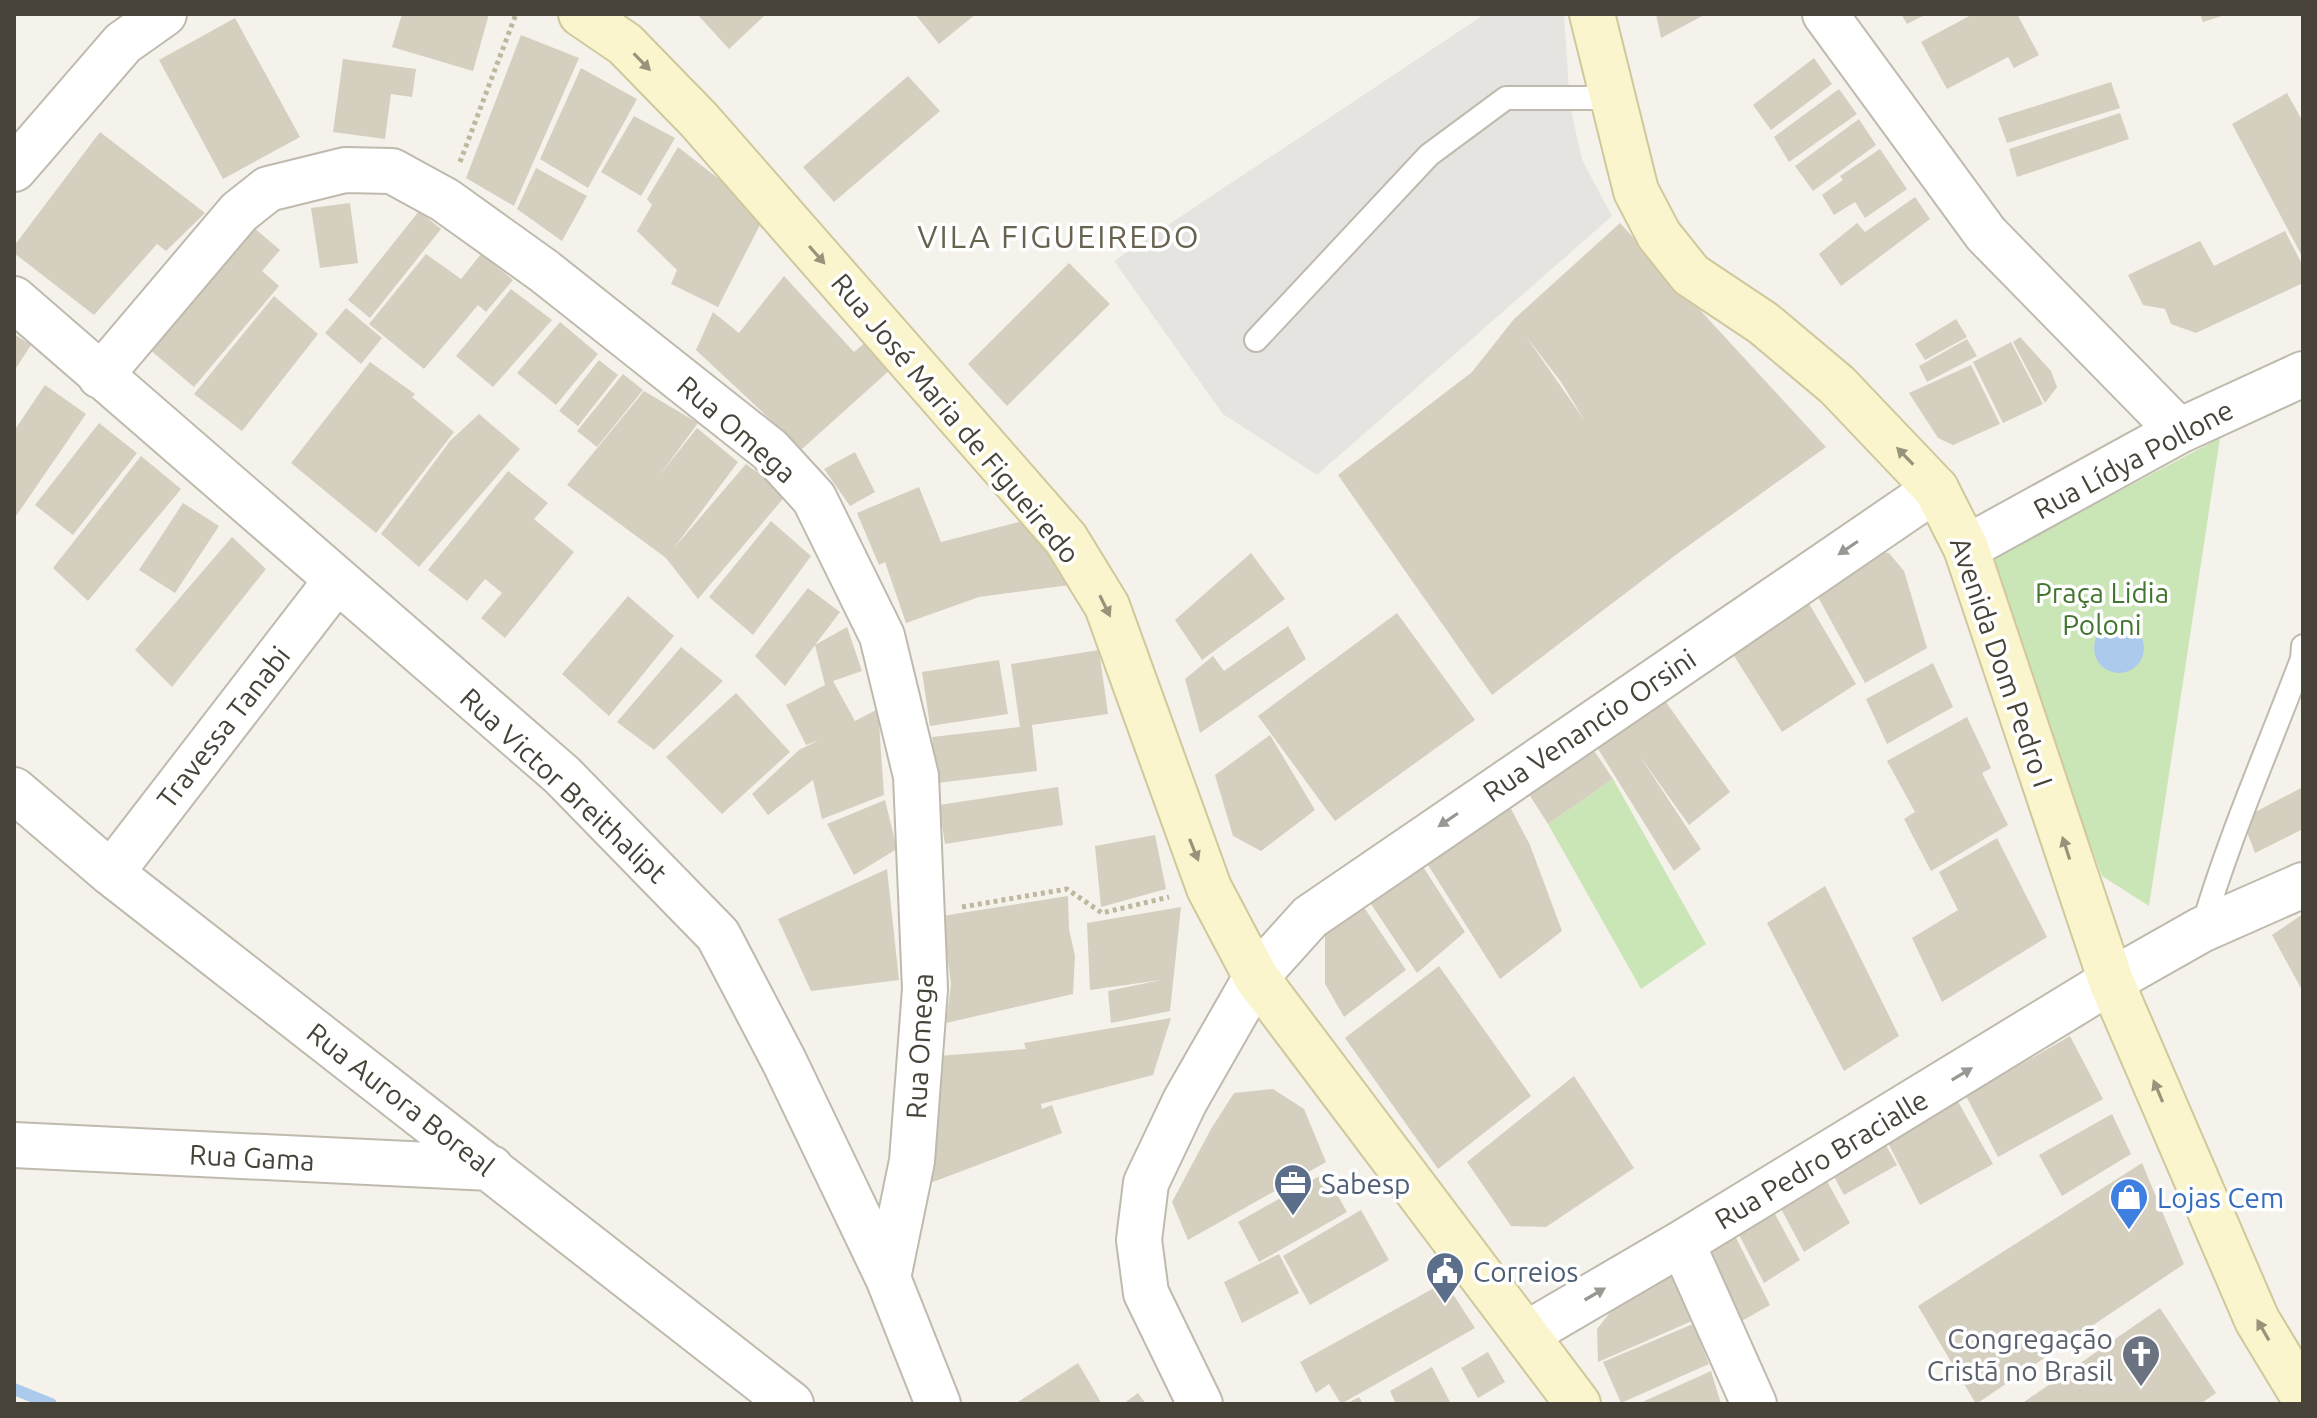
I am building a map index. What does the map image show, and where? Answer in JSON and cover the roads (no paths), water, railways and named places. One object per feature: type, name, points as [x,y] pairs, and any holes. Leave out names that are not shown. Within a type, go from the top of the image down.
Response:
[{"type":"main road","name":"Rua José Maria de Figueiredo","points":[[581,14],[625,44],[699,120],[1066,539],[1107,606],[1209,888],[1256,977],[1528,1333],[1578,1404]]},
{"type":"main road","name":"Avenida Dom Pedro I","points":[[1592,14],[1610,98],[1636,191],[1659,235],[1691,275],[1763,323],[1837,385],[1936,489],[1966,548],[2111,981],[2257,1320],[2303,1396]]},
{"type":"street","points":[[14,169],[123,43],[164,14]]},
{"type":"street","points":[[1825,14],[1986,234],[2179,431]]},
{"type":"street","name":"Rua Omega","points":[[100,376],[239,212],[268,189],[345,170],[392,171],[445,200],[544,271],[770,450],[814,498],[882,636],[916,776],[925,989],[912,1161],[888,1278]]},
{"type":"street","name":"Rua Victor Breithalipt","points":[[14,299],[562,775],[718,935],[784,1061],[888,1278],[938,1404]]},
{"type":"street","name":"Rua Lídya Pollone","points":[[1966,548],[2179,431],[2303,374]]},
{"type":"street","name":"Rua Venancio Orsini","points":[[1200,1404],[1146,1293],[1140,1226],[1146,1183],[1185,1101],[1256,977],[1310,917],[1332,901],[1936,489]]},
{"type":"street","name":"Travessa Tanabi","points":[[111,873],[336,581]]},
{"type":"street","name":"Rua Aurora Boreal","points":[[14,790],[111,873],[791,1404]]},
{"type":"street","name":"Rua Pedro Bracialle","points":[[1528,1333],[1682,1243],[2111,981],[2201,930],[2303,885]]},
{"type":"street","name":"Rua Gama","points":[[14,1145],[491,1168]]},
{"type":"street","points":[[1682,1243],[1754,1404]]},
{"type":"lane","points":[[1256,340],[1429,155],[1506,98],[1610,98]]},
{"type":"lane","points":[[2201,930],[2223,856],[2302,659],[2303,646]]},
{"type":"water","points":[[2119,623],[2137,630],[2144,648],[2137,666],[2119,673],[2101,666],[2094,648],[2101,630]]},
{"type":"waterway","points":[[14,1389],[51,1404]]},
{"type":"place","name":"Sabesp","points":[[1293,1217]]},
{"type":"place","name":"Lojas Cem","points":[[2129,1231]]},
{"type":"place","name":"Correios","points":[[1445,1305]]},
{"type":"place","name":"Congregação Cristã no Brasil","points":[[2141,1388]]},
{"type":"district","name":"VILA FIGUEIREDO","points":[[1059,236]]},
{"type":"park label","name":"Praça Lidia Poloni","points":[[2102,608]]}]
